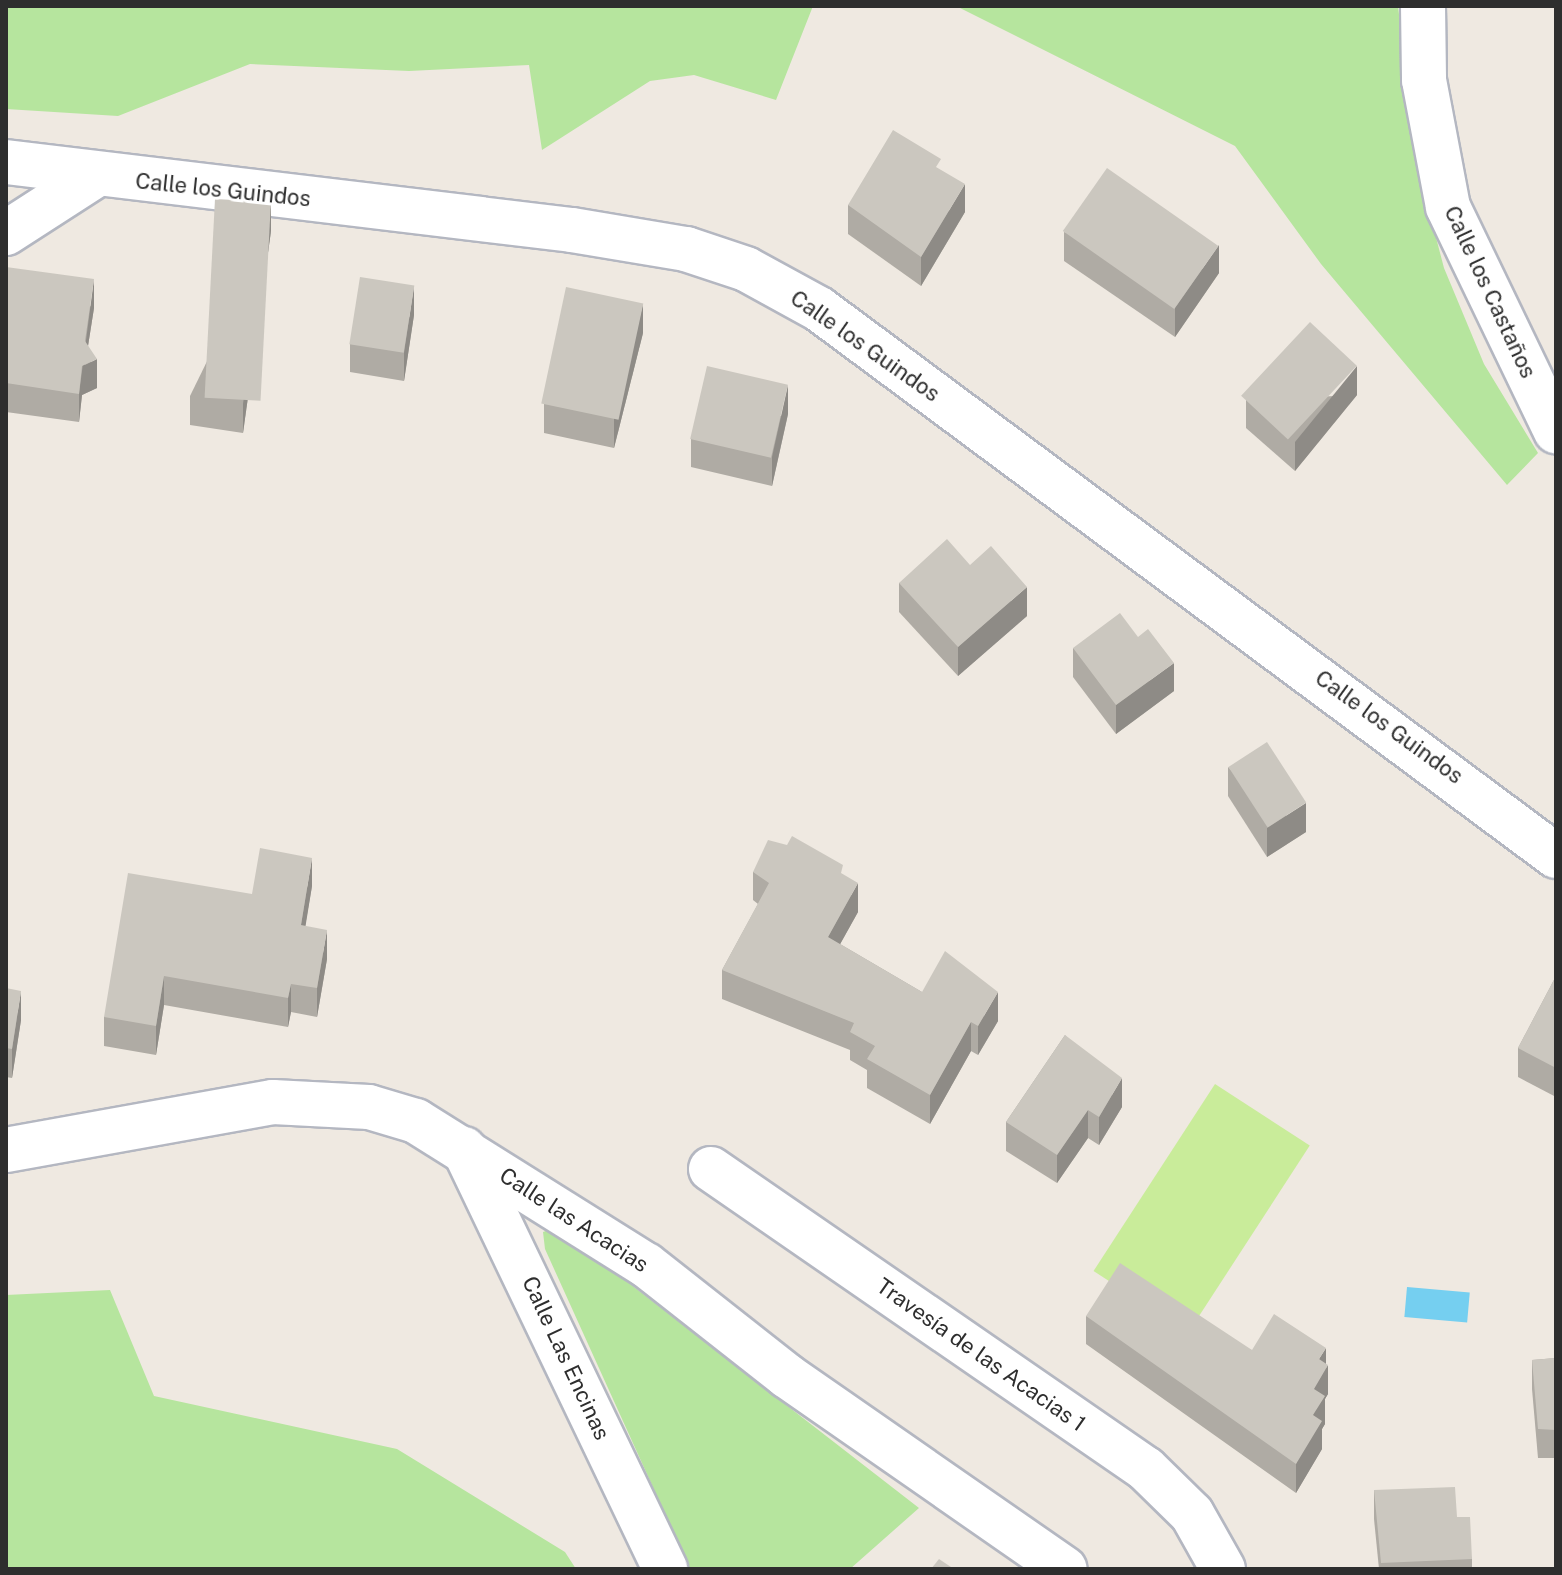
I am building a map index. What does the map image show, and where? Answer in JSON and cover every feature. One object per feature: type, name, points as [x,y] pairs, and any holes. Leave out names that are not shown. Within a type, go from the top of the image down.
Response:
[{"type":"street","name":"Calle los Castaños","points":[[1423,6],[1424,80],[1448,207],[1556,431]]},
{"type":"street","name":"Calle los Guindos","points":[[6,162],[572,230],[686,249],[746,269],[819,309],[1507,814],[1556,856]]},
{"type":"street","points":[[6,233],[96,175]]},
{"type":"street","name":"Calle los Guindos","points":[[1507,814],[1556,829]]},
{"type":"street","name":"Calle las Acacias","points":[[6,1150],[273,1102],[369,1107],[416,1121],[464,1148],[646,1265],[787,1376],[1065,1569]]},
{"type":"street","name":"Calle Las Encinas","points":[[464,1148],[665,1569]]},
{"type":"street","name":"Travesía de las Acacias 1","points":[[711,1169],[1146,1469],[1192,1514],[1223,1569]]},
{"type":"green space","points":[[6,6],[813,6],[776,100],[694,75],[650,81],[542,150],[529,65],[409,71],[250,64],[118,116],[6,109]]},
{"type":"green space","points":[[956,6],[1398,6],[1417,165],[1444,268],[1484,364],[1538,453],[1507,485],[1321,264],[1235,146]]},
{"type":"green space","points":[[1215,1084],[1310,1146],[1188,1333],[1094,1271]]},
{"type":"green space","points":[[557,1227],[919,1508],[850,1569],[690,1569],[545,1249],[543,1232]]},
{"type":"green space","points":[[110,1290],[154,1396],[397,1449],[565,1552],[576,1569],[6,1569],[6,1295]]},
{"type":"water","points":[[1407,1287],[1470,1292],[1467,1322],[1404,1317]]},
{"type":"building","points":[[893,130],[941,159],[936,167],[965,184],[921,257],[848,205]]},
{"type":"building","points":[[1107,168],[1218,246],[1174,309],[1063,231]]},
{"type":"building","points":[[215,199],[271,202],[261,401],[205,398]]},
{"type":"building","points":[[6,267],[94,279],[85,341],[97,359],[82,366],[79,394],[6,383]]},
{"type":"building","points":[[360,277],[414,286],[404,353],[349,344]]},
{"type":"building","points":[[566,287],[643,303],[619,420],[541,403]]},
{"type":"building","points":[[1310,322],[1357,366],[1288,440],[1241,396]]},
{"type":"building","points":[[707,366],[788,385],[771,458],[690,439]]},
{"type":"building","points":[[947,539],[970,565],[991,546],[1027,587],[958,647],[899,583]]},
{"type":"building","points":[[1120,613],[1138,637],[1148,629],[1174,663],[1116,705],[1073,648]]},
{"type":"building","points":[[1267,742],[1306,802],[1268,827],[1228,767]]},
{"type":"building","points":[[792,836],[843,865],[841,873],[858,883],[828,937],[922,992],[945,951],[998,992],[978,1026],[971,1022],[930,1095],[867,1059],[875,1046],[850,1032],[854,1023],[722,970],[769,883],[753,872],[768,840],[787,845]]},
{"type":"building","points":[[260,848],[312,858],[301,925],[327,930],[317,988],[291,984],[288,998],[164,976],[156,1026],[104,1017],[128,873],[252,894]]},
{"type":"building","points":[[1556,976],[1556,1068],[1518,1048]]},
{"type":"building","points":[[6,988],[21,991],[12,1049],[6,1048]]},
{"type":"building","points":[[1065,1035],[1122,1078],[1099,1117],[1088,1110],[1057,1155],[1006,1122]]},
{"type":"building","points":[[1120,1263],[1252,1350],[1274,1314],[1326,1348],[1319,1359],[1328,1365],[1314,1389],[1325,1396],[1313,1415],[1322,1421],[1296,1464],[1086,1316]]},
{"type":"building","points":[[1556,1358],[1556,1430],[1538,1429],[1532,1360]]},
{"type":"building","points":[[1455,1487],[1457,1517],[1470,1517],[1472,1559],[1381,1563],[1374,1490]]},
{"type":"building","points":[[939,1559],[954,1569],[931,1569]]}]
